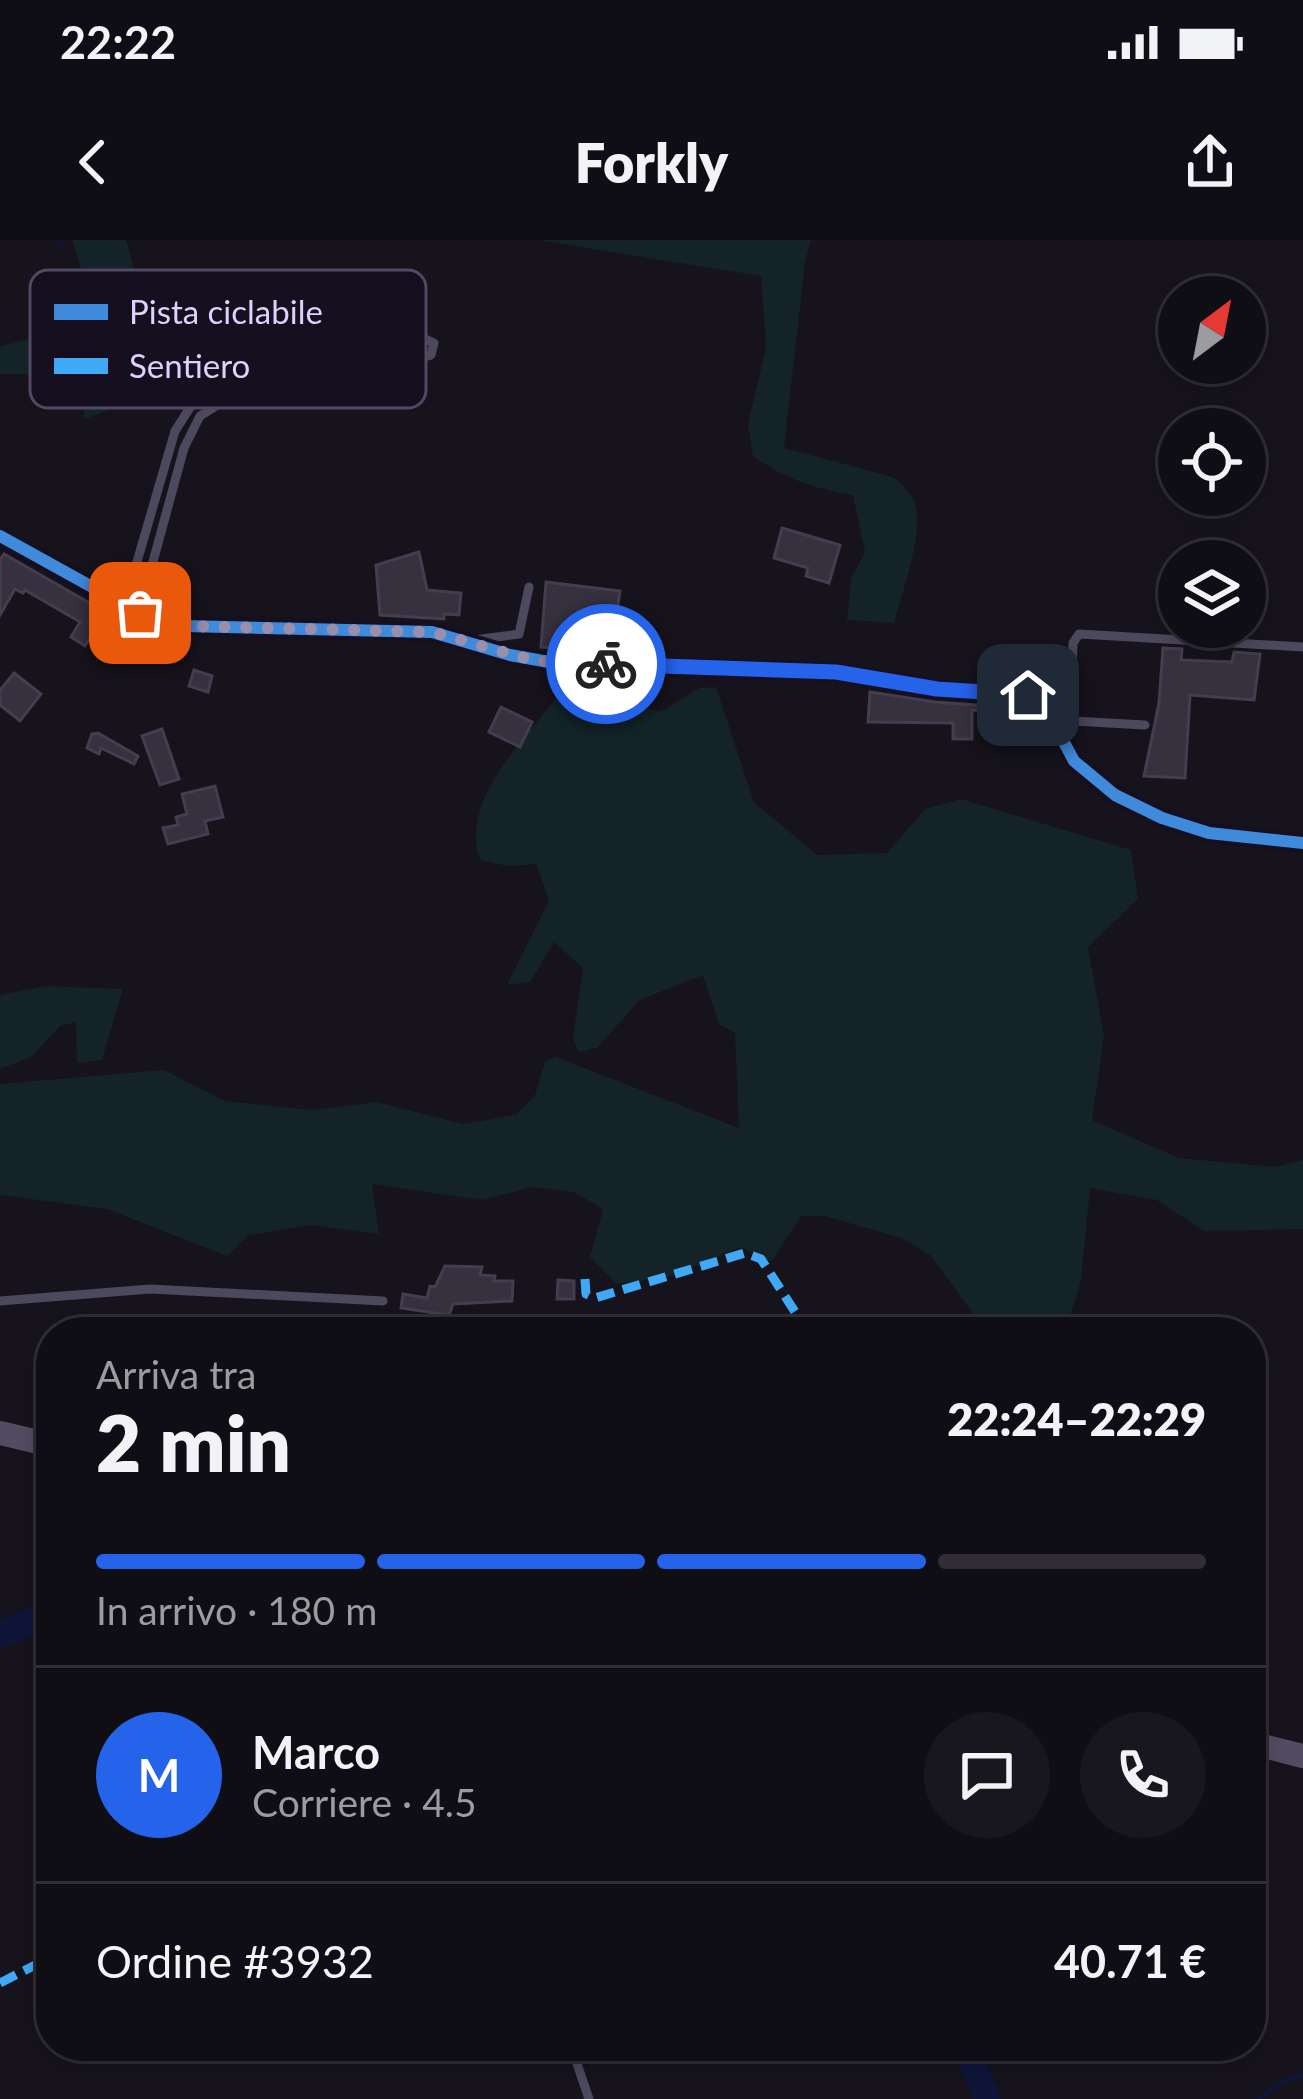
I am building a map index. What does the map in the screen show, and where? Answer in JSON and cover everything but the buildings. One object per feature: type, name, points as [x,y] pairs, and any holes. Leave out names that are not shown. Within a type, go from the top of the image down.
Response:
[{"type":"street","points":[[0,536],[132,608],[185,626],[432,632],[560,664],[836,672],[937,689],[1028,695],[1048,712],[1074,761],[1115,795],[1162,818],[1209,833],[1303,843]]},
{"type":"street","points":[[0,1433],[36,1441]]},
{"type":"street","points":[[1266,1747],[1303,1756]]},
{"type":"lane","points":[[132,608],[175,431],[190,408]]},
{"type":"lane","points":[[132,608],[184,448],[200,416],[213,408]]},
{"type":"lane","points":[[469,641],[519,634],[529,587]]},
{"type":"lane","points":[[1145,725],[1048,712],[1072,674],[1073,643],[1079,634],[1303,647]]},
{"type":"lane","points":[[0,1301],[150,1289],[383,1301]]},
{"type":"lane","points":[[576,2061],[589,2099]]},
{"type":"shaded area","points":[[72,240],[126,240],[134,270],[81,270]]},
{"type":"shaded area","points":[[538,240],[811,240],[784,448],[893,477],[910,495],[916,508],[916,535],[894,623],[847,620],[851,578],[865,552],[853,495],[801,482],[753,456],[748,424],[766,347],[761,276]]},
{"type":"shaded area","points":[[30,340],[30,374],[0,374],[0,346]]},
{"type":"shaded area","points":[[83,408],[114,408],[85,419]]},
{"type":"shaded area","points":[[716,687],[754,802],[817,855],[887,853],[925,809],[961,799],[1131,850],[1138,899],[1088,947],[1104,1036],[1092,1120],[1179,1158],[1275,1167],[1303,1160],[1303,1229],[1204,1231],[1157,1200],[1090,1188],[1081,1281],[1070,1317],[974,1317],[931,1256],[904,1239],[825,1216],[801,1216],[772,1261],[740,1247],[672,1276],[617,1284],[590,1257],[603,1209],[574,1192],[532,1187],[483,1200],[372,1184],[379,1234],[311,1225],[249,1235],[227,1256],[107,1209],[0,1195],[0,1084],[164,1070],[225,1101],[311,1110],[377,1102],[463,1124],[516,1115],[535,1095],[545,1062],[556,1057],[739,1128],[735,1033],[719,1024],[703,975],[640,1000],[597,1048],[578,1052],[573,1038],[583,968],[554,942],[530,982],[507,985],[549,901],[536,864],[507,866],[480,860],[476,838],[478,817],[497,774],[555,699],[662,711],[699,688]]},
{"type":"shaded area","points":[[46,986],[123,989],[102,1060],[77,1063],[76,1022],[60,1026],[31,1057],[0,1069],[0,995]]},
{"type":"waterway","points":[[0,1634],[36,1619]]},
{"type":"waterway","points":[[28,1622],[36,1642]]},
{"type":"waterway","points":[[973,2061],[987,2099]]},
{"type":"waterway","points":[[1259,2099],[1284,2080],[1303,2076]]},
{"type":"marked path","points":[[585,1279],[586,1294],[595,1298],[745,1253],[761,1259],[798,1317]]},
{"type":"marked path","points":[[0,1983],[36,1965]]},
{"type":"cycle path","points":[[0,536],[139,613],[185,626],[432,632],[560,664],[835,672],[937,689],[1028,695],[1044,705],[1074,761],[1115,795],[1162,818],[1209,833],[1303,843]]},
{"type":"way so far","points":[[140,613],[185,626],[432,632],[536,661],[606,664]]},
{"type":"route","points":[[606,664],[836,672],[937,689],[1028,695]]}]
